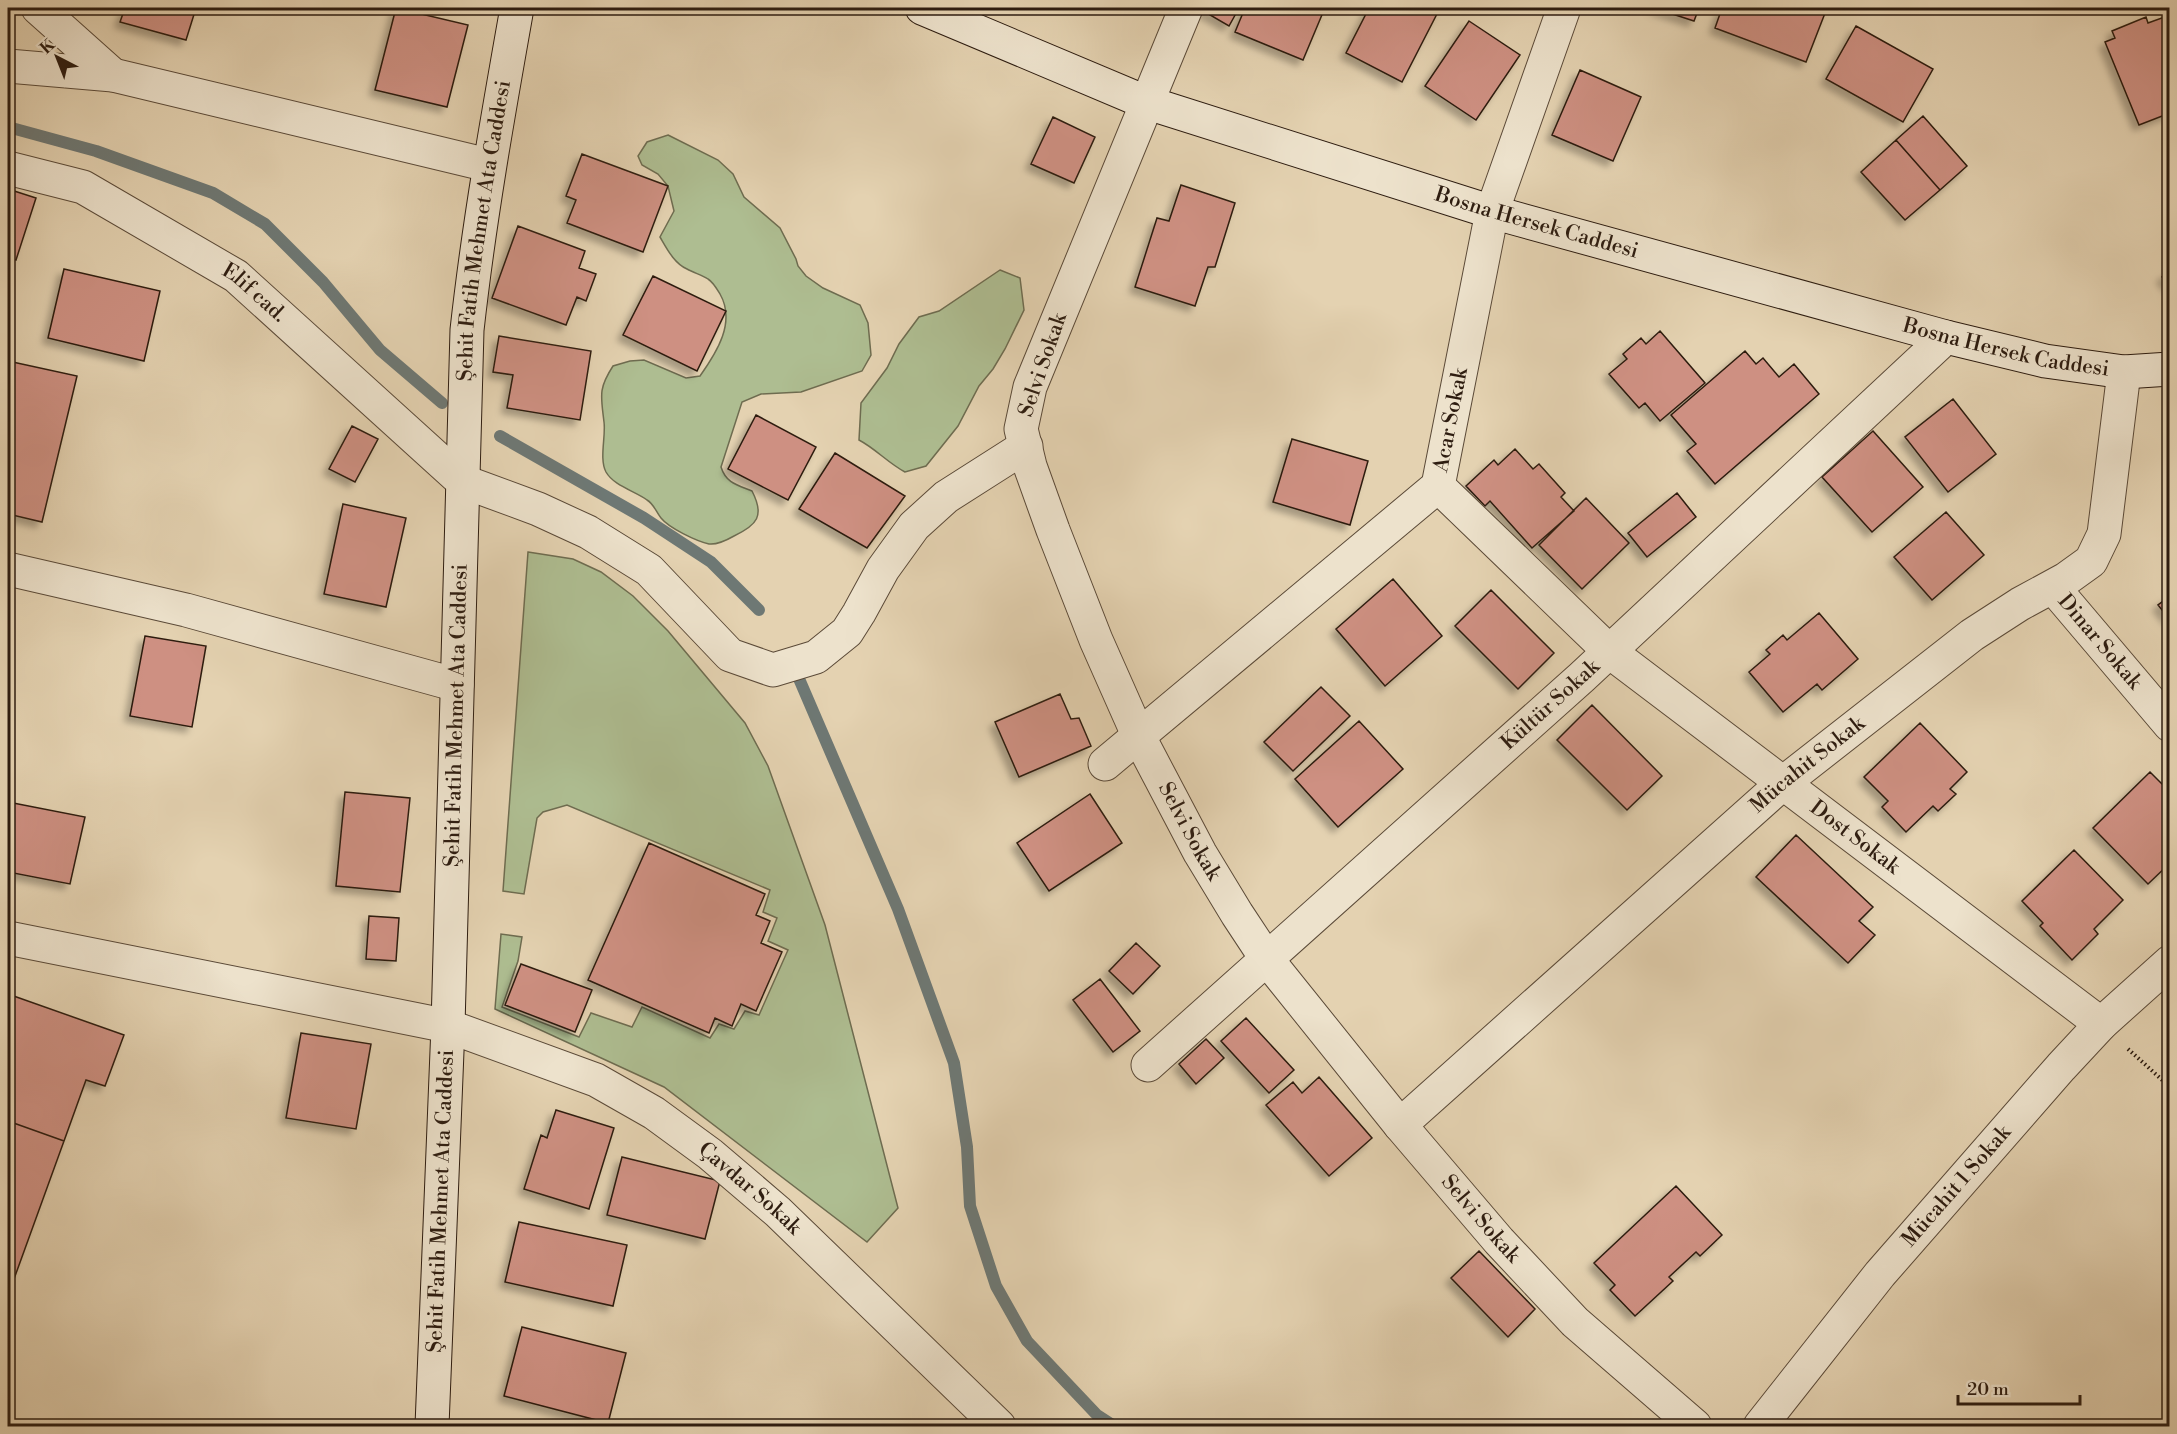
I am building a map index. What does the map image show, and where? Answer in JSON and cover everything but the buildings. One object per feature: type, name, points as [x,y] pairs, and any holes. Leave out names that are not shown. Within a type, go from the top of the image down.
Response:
[{"type":"street","points":[[38,8],[113,75]]},
{"type":"street","name":"Şehit Fatih Mehmet Ata Caddesi","points":[[432,1426],[448,1026],[467,330],[476,246],[518,8]]},
{"type":"street","name":"Bosna Hersek Caddesi","points":[[922,8],[1145,102],[1491,212],[1946,337],[2045,361],[2124,372],[2169,369]]},
{"type":"street","name":"Selvi Sokak","points":[[1186,8],[1145,102],[1030,387],[1021,429],[1030,466],[1053,531],[1096,640],[1139,737],[1200,854],[1266,958],[1401,1125],[1499,1241],[1575,1322],[1695,1426]]},
{"type":"street","name":"Acar Sokak","points":[[1105,764],[1438,486],[1491,212],[1564,8]]},
{"type":"street","points":[[8,66],[113,75],[489,165]]},
{"type":"street","name":"Elif cad.","points":[[8,168],[83,187],[236,276],[462,481]]},
{"type":"street","name":"Kültür Sokak","points":[[1148,1065],[1610,652],[1946,337]]},
{"type":"street","name":"Mücahit Sokak","points":[[1401,1125],[1783,783],[1972,635],[2020,604],[2053,587],[2091,561],[2104,534],[2124,372]]},
{"type":"street","points":[[462,481],[538,509],[588,532],[649,570],[730,655],[773,669],[816,657],[847,632],[883,569],[914,526],[946,496],[1026,446]]},
{"type":"street","name":"Dost Sokak","points":[[1438,486],[1610,652],[2101,1024]]},
{"type":"street","points":[[8,569],[186,610],[457,685]]},
{"type":"street","name":"Dinar Sokak","points":[[2053,587],[2169,724]]},
{"type":"street","name":"Çavdar Sokak","points":[[8,938],[448,1026],[596,1080],[654,1113],[710,1154],[778,1212],[852,1281],[999,1426]]},
{"type":"street","name":"Mücahit 1 Sokak","points":[[1760,1426],[1880,1274],[2061,1067],[2101,1024],[2169,962]]},
{"type":"path","points":[[2101,1024],[2169,1086]]},
{"type":"green space","points":[[668,135],[718,160],[733,174],[744,197],[780,228],[798,266],[806,276],[823,288],[860,305],[868,323],[871,355],[862,371],[801,392],[761,394],[742,402],[721,467],[729,480],[752,491],[758,513],[753,524],[748,528],[716,544],[697,540],[670,526],[649,502],[619,485],[610,477],[603,461],[602,393],[613,366],[644,360],[686,378],[700,376],[718,347],[725,326],[724,305],[715,286],[708,279],[678,263],[660,237],[674,211],[668,186],[658,174],[642,165],[638,156],[647,142]]},
{"type":"green space","points":[[1000,270],[1020,278],[1024,310],[1005,349],[979,386],[958,426],[926,466],[905,472],[859,440],[861,403],[887,368],[899,344],[919,317],[939,311]]},
{"type":"green space","points":[[528,552],[573,559],[601,572],[633,596],[668,631],[745,723],[768,766],[825,925],[898,1208],[867,1242],[664,1087],[495,1009],[501,934],[522,937],[518,961],[502,1007],[579,1037],[591,1013],[632,1027],[642,1007],[710,1038],[719,1024],[734,1029],[745,1011],[759,1015],[788,950],[768,941],[777,918],[763,912],[770,890],[567,805],[543,812],[537,818],[524,894],[503,891]]},
{"type":"waterway","points":[[8,127],[96,151],[213,193],[265,224],[323,282],[380,350],[442,403]]},
{"type":"waterway","points":[[500,436],[644,518],[711,562],[759,610]]},
{"type":"waterway","points":[[797,674],[898,909],[954,1063],[967,1147],[970,1206],[996,1286],[1027,1341],[1097,1415],[1114,1426]]}]
